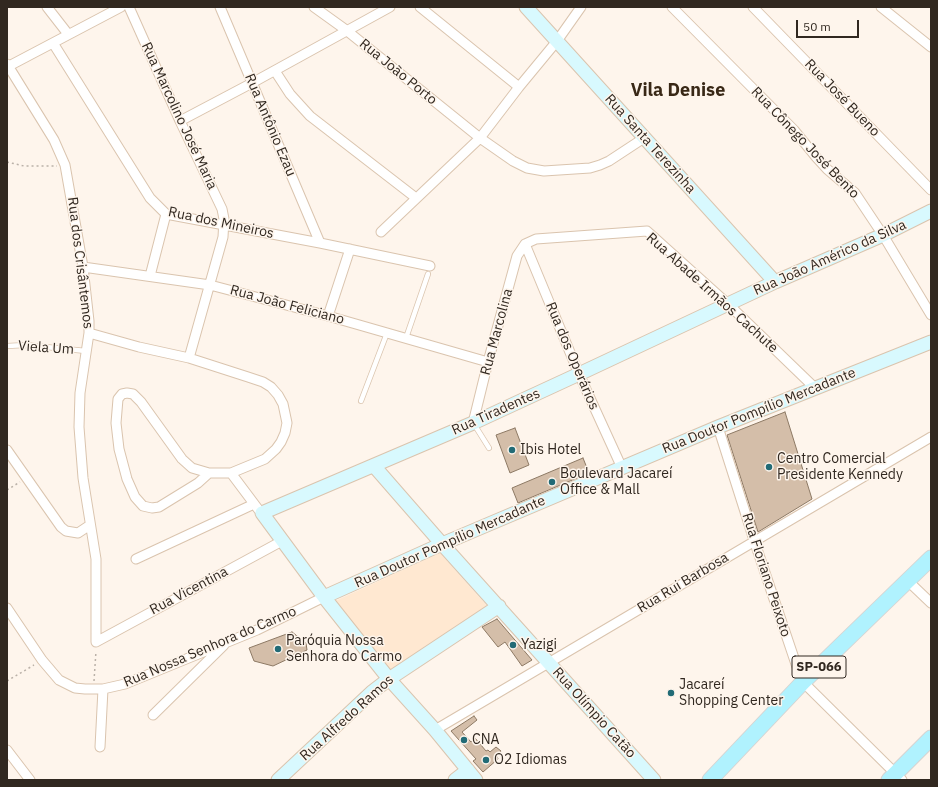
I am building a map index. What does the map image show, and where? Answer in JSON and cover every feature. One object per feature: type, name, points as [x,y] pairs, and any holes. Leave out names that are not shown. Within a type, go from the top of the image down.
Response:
[{"type":"main road","name":"Rua Santa Terezinha","points":[[526,7],[775,282]]},
{"type":"main road","name":"Rua João Américo da Silva","points":[[728,304],[931,211]]},
{"type":"main road","name":"Rua Tiradentes","points":[[258,509],[374,466],[473,423],[728,304]]},
{"type":"main road","name":"Rua Doutor Pompílio Mercadante","points":[[324,597],[442,544],[718,427],[931,342]]},
{"type":"main road","name":"Rua Olímpio Catão","points":[[374,466],[654,780]]},
{"type":"main road","points":[[258,509],[324,597],[389,679],[435,730],[476,780]]},
{"type":"main road","name":"SP-066","points":[[710,780],[803,682],[931,558]]},
{"type":"main road","name":"Rua Alfredo Ramos","points":[[278,780],[372,692],[389,679],[499,606]]},
{"type":"main road","points":[[896,778],[931,738]]},
{"type":"main road","points":[[455,780],[468,770]]},
{"type":"street","points":[[47,7],[68,34]]},
{"type":"street","points":[[8,65],[54,43],[68,34],[121,7]]},
{"type":"street","name":"Rua Marcolino José Maria","points":[[129,7],[180,121],[222,208],[224,219],[223,237],[189,358]]},
{"type":"street","name":"Rua Antônio Ezau","points":[[220,7],[320,243]]},
{"type":"street","name":"Rua João Porto","points":[[314,7],[346,30],[480,138],[513,161],[526,168],[544,171],[590,168],[609,161],[644,138]]},
{"type":"street","points":[[180,121],[390,7]]},
{"type":"street","points":[[420,7],[519,87]]},
{"type":"street","points":[[381,232],[480,138],[557,41],[581,7]]},
{"type":"street","name":"Rua Cônego José Bento","points":[[672,7],[794,130],[827,169],[856,193],[883,234],[931,314]]},
{"type":"street","name":"Rua José Bueno","points":[[753,7],[931,190]]},
{"type":"street","points":[[881,7],[931,47]]},
{"type":"street","name":"Rua dos Mineiros","points":[[54,43],[150,198],[166,214],[350,249],[429,270]]},
{"type":"street","name":"Rua dos Crisântemos","points":[[8,65],[54,140],[65,165],[83,267],[89,321],[89,333],[80,393],[79,427],[83,478],[90,525]]},
{"type":"street","points":[[275,70],[290,94],[310,116],[416,198]]},
{"type":"street","points":[[150,276],[166,214]]},
{"type":"street","name":"Rua Abade Irmãos Cachute","points":[[525,244],[536,240],[645,231],[728,304],[815,388]]},
{"type":"street","name":"Rua Marcolina","points":[[473,423],[488,362],[518,256],[525,244]]},
{"type":"street","name":"Rua dos Operários","points":[[525,244],[579,374],[622,468]]},
{"type":"street","points":[[328,316],[350,249]]},
{"type":"street","name":"Rua João Feliciano","points":[[83,267],[210,285],[328,316],[488,362]]},
{"type":"street","points":[[89,333],[189,358],[263,382],[271,387],[278,395],[283,404],[286,423],[285,433],[281,442],[265,459],[231,473],[209,473],[192,468],[182,459],[133,394],[127,392],[122,394],[118,399],[116,423],[119,449],[127,479],[135,497],[143,506],[152,508],[159,507],[198,483],[209,473]]},
{"type":"street","name":"Rua Floriano Peixoto","points":[[718,427],[754,540],[797,669],[803,682],[896,778]]},
{"type":"street","name":"Rua Rui Barbosa","points":[[435,730],[754,540],[931,437]]},
{"type":"street","points":[[7,450],[61,527],[66,531],[78,533],[90,525],[96,559],[96,642]]},
{"type":"street","points":[[136,560],[258,509],[231,473]]},
{"type":"street","name":"Rua Vicentina","points":[[96,642],[282,541]]},
{"type":"street","points":[[908,581],[931,603]]},
{"type":"street","name":"Rua Nossa Senhora do Carmo","points":[[7,608],[42,660],[59,680],[75,688],[103,689],[125,684],[257,630],[324,597]]},
{"type":"street","points":[[152,715],[228,641]]},
{"type":"street","points":[[100,748],[103,689]]},
{"type":"street","points":[[7,750],[30,780]]},
{"type":"lane","points":[[406,338],[429,270]]},
{"type":"lane","points":[[361,401],[387,333]]},
{"type":"lane","name":"Viela Um","points":[[7,346],[26,345],[86,351]]},
{"type":"lane","points":[[473,423],[489,448]]},
{"type":"path","points":[[7,162],[24,166],[65,165]]},
{"type":"path","points":[[7,490],[27,478]]},
{"type":"path","points":[[93,689],[96,642]]},
{"type":"path","points":[[7,681],[42,660]]},
{"type":"shaded area","points":[[440,553],[489,608],[390,673],[335,601]]},
{"type":"building","name":"Centro Comercial Presidente Kennedy","points":[[785,412],[812,499],[758,532],[727,435]]},
{"type":"building","name":"Ibis Hotel","points":[[515,428],[529,465],[510,473],[496,435]]},
{"type":"building","name":"Boulevard Jacareí Office & Mall","points":[[583,458],[589,473],[518,503],[512,488]]},
{"type":"building","name":"Yazigi","points":[[497,619],[532,660],[522,666],[505,642],[498,647],[482,627]]},
{"type":"building","name":"Paróquia Nossa Senhora do Carmo","points":[[292,632],[306,643],[307,650],[273,666],[254,661],[249,648]]},
{"type":"building","points":[[474,716],[477,720],[462,732],[471,742],[475,738],[486,751],[488,750],[490,752],[496,747],[501,751],[497,756],[498,759],[483,772],[473,761],[476,759],[451,731]]},
{"type":"place","name":"Ibis Hotel","points":[[512,450]]},
{"type":"place","name":"Centro Comercial Presidente Kennedy","points":[[769,467]]},
{"type":"place","name":"Boulevard Jacareí Office & Mall","points":[[552,482]]},
{"type":"place","name":"Yazigi","points":[[513,645]]},
{"type":"place","name":"Paróquia Nossa Senhora do Carmo","points":[[278,649]]},
{"type":"place","name":"Jacareí Shopping Center","points":[[671,693]]},
{"type":"place","name":"CNA","points":[[464,740]]},
{"type":"place","name":"O2 Idiomas","points":[[486,760]]},
{"type":"district","name":"Vila Denise","points":[[678,91]]}]
